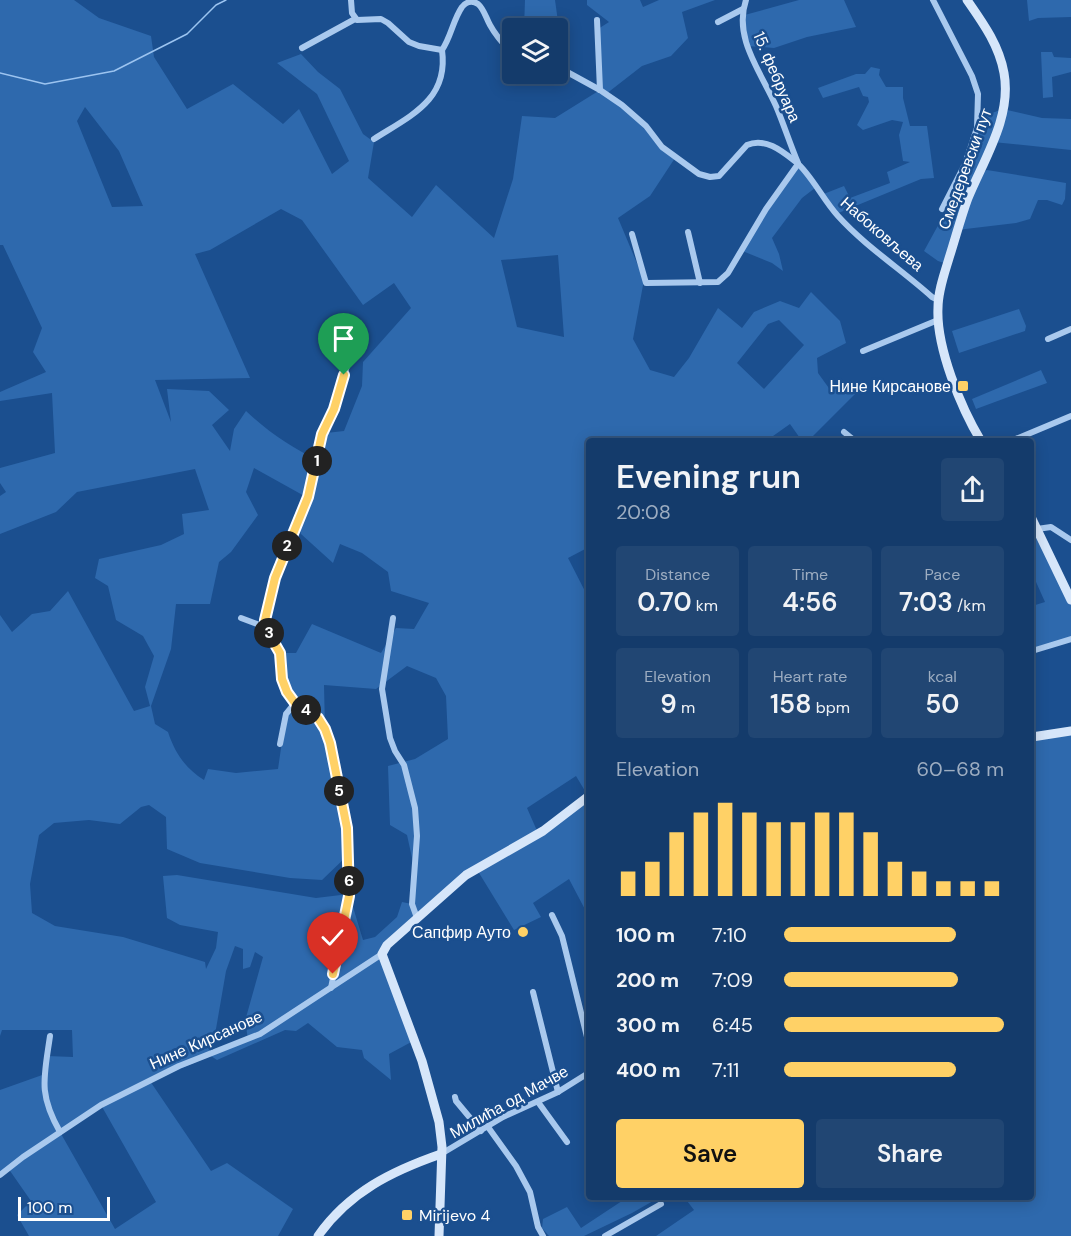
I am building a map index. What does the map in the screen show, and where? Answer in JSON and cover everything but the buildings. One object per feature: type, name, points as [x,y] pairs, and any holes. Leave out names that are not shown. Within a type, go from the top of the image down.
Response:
[{"type":"street","points":[[351,0],[355,19],[361,21],[381,19],[409,42],[442,50]]},
{"type":"street","name":"15. фебруара","points":[[746,0],[742,29],[798,164]]},
{"type":"street","name":"Смедеревски пут","points":[[933,0],[974,81],[978,94],[977,128],[965,164],[942,209]]},
{"type":"street","name":"Смедеревски пут","points":[[967,0],[985,26],[1000,56],[1005,80],[1005,97],[998,130],[960,221],[938,300],[938,320],[954,381],[966,413],[979,438]]},
{"type":"street","points":[[374,139],[410,117],[427,103],[440,81],[442,50],[449,39],[461,8],[468,2],[478,4],[502,42]]},
{"type":"street","points":[[718,22],[743,9]]},
{"type":"street","points":[[302,48],[355,19]]},
{"type":"street","points":[[597,20],[600,90]]},
{"type":"street","name":"Набоковљева","points":[[568,72],[600,90],[636,117],[662,147],[692,170],[705,176],[715,178],[723,174],[747,145],[753,142],[766,143],[798,164],[839,218],[938,300]]},
{"type":"street","points":[[632,234],[646,283],[714,283],[724,277],[766,208],[798,164]]},
{"type":"street","points":[[688,232],[700,284]]},
{"type":"street","points":[[863,351],[938,320]]},
{"type":"street","points":[[1048,339],[1071,330]]},
{"type":"street","points":[[331,988],[349,896],[347,828],[330,743],[325,729],[318,718],[295,703],[287,692],[282,679],[280,653],[265,627],[268,603],[275,578],[308,497],[322,434],[334,409],[346,366]]},
{"type":"street","points":[[1018,438],[1071,416]]},
{"type":"street","points":[[844,432],[851,438]]},
{"type":"street","points":[[1034,523],[1071,600]]},
{"type":"street","points":[[1037,529],[1051,527],[1071,540]]},
{"type":"street","points":[[241,618],[265,627]]},
{"type":"street","points":[[393,618],[382,689],[390,738],[404,765],[415,808],[417,836],[412,904],[417,918]]},
{"type":"street","points":[[1034,650],[1071,639]]},
{"type":"street","points":[[280,744],[286,714],[295,703]]},
{"type":"street","points":[[1034,737],[1071,731]]},
{"type":"street","name":"Нине Кирсанове","points":[[0,1174],[101,1105],[179,1066],[260,1034],[382,954],[387,945],[466,874],[543,831],[586,798]]},
{"type":"street","points":[[552,915],[562,936],[586,1033]]},
{"type":"street","points":[[382,954],[429,1080],[439,1122],[441,1154],[439,1236]]},
{"type":"street","points":[[533,992],[558,1092]]},
{"type":"street","points":[[50,1036],[44,1095],[49,1113],[60,1132]]},
{"type":"street","name":"Милића од Мачве","points":[[441,1154],[488,1126],[558,1092],[586,1074]]},
{"type":"street","points":[[455,1097],[481,1131]]},
{"type":"street","points":[[538,1102],[567,1142]]},
{"type":"street","points":[[488,1126],[516,1166],[530,1192],[543,1236]]},
{"type":"street","points":[[318,1236],[337,1212],[368,1186],[393,1173],[441,1154]]},
{"type":"street","points":[[605,1236],[661,1204]]},
{"type":"shaded area","points":[[0,0],[74,0],[99,18],[151,36],[154,57],[187,109],[233,84],[283,124],[299,109],[332,174],[349,161],[317,94],[277,63],[301,54],[318,72],[340,89],[363,134],[374,142],[368,178],[412,217],[436,185],[494,238],[513,179],[522,116],[555,118],[600,90],[598,29],[609,22],[587,5],[587,0],[640,0],[643,7],[659,0],[715,0],[682,12],[688,38],[671,56],[642,66],[606,94],[622,105],[675,158],[650,196],[618,218],[644,280],[633,339],[650,370],[674,377],[689,358],[718,308],[742,328],[754,312],[780,301],[799,308],[811,292],[840,321],[846,343],[817,358],[818,373],[831,391],[842,382],[855,394],[811,438],[800,438],[790,424],[770,438],[586,438],[586,549],[568,558],[586,593],[586,793],[576,776],[527,808],[538,833],[586,797],[586,911],[569,879],[533,903],[541,917],[514,930],[476,868],[382,954],[415,1040],[389,1054],[391,1080],[364,1058],[362,1050],[337,1047],[308,1023],[296,1031],[285,1030],[217,1060],[211,1056],[150,1081],[211,1171],[227,1163],[293,1209],[278,1236],[29,1236],[17,1215],[31,1201],[8,1168],[0,1174],[0,1090],[45,1074],[47,1056],[73,1057],[72,1030],[2,1030],[0,1036],[0,615],[12,632],[32,614],[50,611],[68,591],[134,711],[150,706],[145,687],[154,656],[143,636],[116,620],[108,586],[95,578],[99,559],[161,545],[184,534],[182,514],[209,510],[195,469],[77,492],[56,512],[0,534],[0,496],[6,492],[0,483],[0,468],[55,453],[52,393],[0,401],[0,392],[46,372],[33,352],[42,328],[3,245],[0,245]],"holes":[[[85,107],[119,151],[143,206],[112,207],[77,121]],[[281,209],[302,220],[363,305],[394,283],[411,308],[363,362],[362,386],[344,431],[326,433],[325,448],[320,461],[281,439],[246,411],[234,429],[230,451],[212,425],[229,410],[209,391],[167,389],[171,422],[155,380],[250,378],[195,254],[210,250]],[[558,255],[564,337],[517,327],[501,260]],[[779,320],[804,345],[764,389],[737,363],[768,324]],[[254,468],[308,498],[298,525],[301,534],[333,563],[340,544],[362,553],[388,572],[391,591],[429,603],[414,629],[396,628],[381,653],[312,624],[296,653],[280,653],[287,692],[295,703],[286,714],[278,769],[236,773],[208,769],[204,780],[182,759],[168,732],[155,724],[151,706],[171,649],[176,604],[210,604],[219,562],[231,552],[258,515],[246,492]],[[407,666],[436,678],[446,696],[448,739],[415,759],[388,766],[390,825],[407,835],[416,876],[412,904],[402,902],[397,917],[375,937],[363,940],[349,894],[316,898],[177,875],[163,876],[167,918],[180,925],[218,932],[216,948],[206,969],[205,962],[123,937],[55,926],[32,913],[30,884],[39,835],[54,823],[89,820],[120,824],[141,807],[149,805],[166,817],[167,849],[200,863],[290,878],[322,880],[348,855],[347,828],[325,729],[324,685],[376,689]],[[235,946],[243,949],[243,969],[250,967],[255,952],[263,957],[245,1021],[248,1039],[212,1052],[226,971]],[[101,1105],[156,1202],[115,1229],[60,1132]]]},
{"type":"shaded area","points":[[525,0],[555,0],[557,18],[524,18]]},
{"type":"shaded area","points":[[799,0],[844,0],[856,27],[807,37],[774,48],[748,46],[741,16]]},
{"type":"shaded area","points":[[1027,0],[1071,0],[1071,17],[1038,18],[1029,21]]},
{"type":"shaded area","points":[[1041,52],[1052,52],[1054,57],[1071,58],[1071,72],[1052,77],[1053,97],[1043,98]]},
{"type":"shaded area","points":[[871,67],[880,69],[879,75],[886,87],[903,87],[903,98],[910,126],[927,126],[934,178],[921,179],[836,214],[821,195],[844,186],[850,198],[890,183],[887,172],[910,162],[903,161],[899,135],[903,122],[892,120],[863,130],[857,125],[869,102],[868,97],[863,96],[859,87],[823,98],[818,88],[856,74],[865,74]]},
{"type":"shaded area","points":[[1003,109],[1042,118],[1071,119],[1071,150],[993,142],[979,174],[987,170],[1066,183],[1065,199],[1062,205],[1047,200],[1038,200],[1030,219],[1016,223],[957,230],[947,264],[938,261],[924,251],[969,169],[976,149],[981,117]]},
{"type":"shaded area","points":[[798,164],[815,188],[802,198],[772,238],[783,271],[772,263],[740,250]]},
{"type":"shaded area","points":[[1019,309],[1026,326],[1025,331],[959,353],[952,331]]},
{"type":"shaded area","points":[[1041,370],[1047,383],[976,409],[972,399]]},
{"type":"shaded area","points":[[1034,524],[1071,600],[1071,639],[1034,650],[1034,605],[1045,602],[1034,577]]},
{"type":"shaded area","points":[[1071,730],[1071,1236],[656,1236],[694,1210],[686,1200],[1034,1200],[1034,735]]},
{"type":"shaded area","points":[[623,1200],[655,1200],[584,1236],[549,1236],[542,1228],[543,1219],[567,1207],[581,1228]]},
{"type":"waterway","points":[[0,73],[45,84],[114,71],[187,34],[216,5],[226,0]]},
{"type":"place","name":"Нине Кирсанове","points":[[963,386]]},
{"type":"place","name":"Сапфир Ауто","points":[[523,932]]},
{"type":"place","name":"Mirijevo 4","points":[[407,1215]]},
{"type":"route","points":[[333,974],[349,896],[347,828],[330,743],[325,729],[318,718],[295,703],[287,692],[282,679],[280,653],[265,627],[265,620],[275,578],[308,497],[322,434],[334,409],[344,375]]}]
